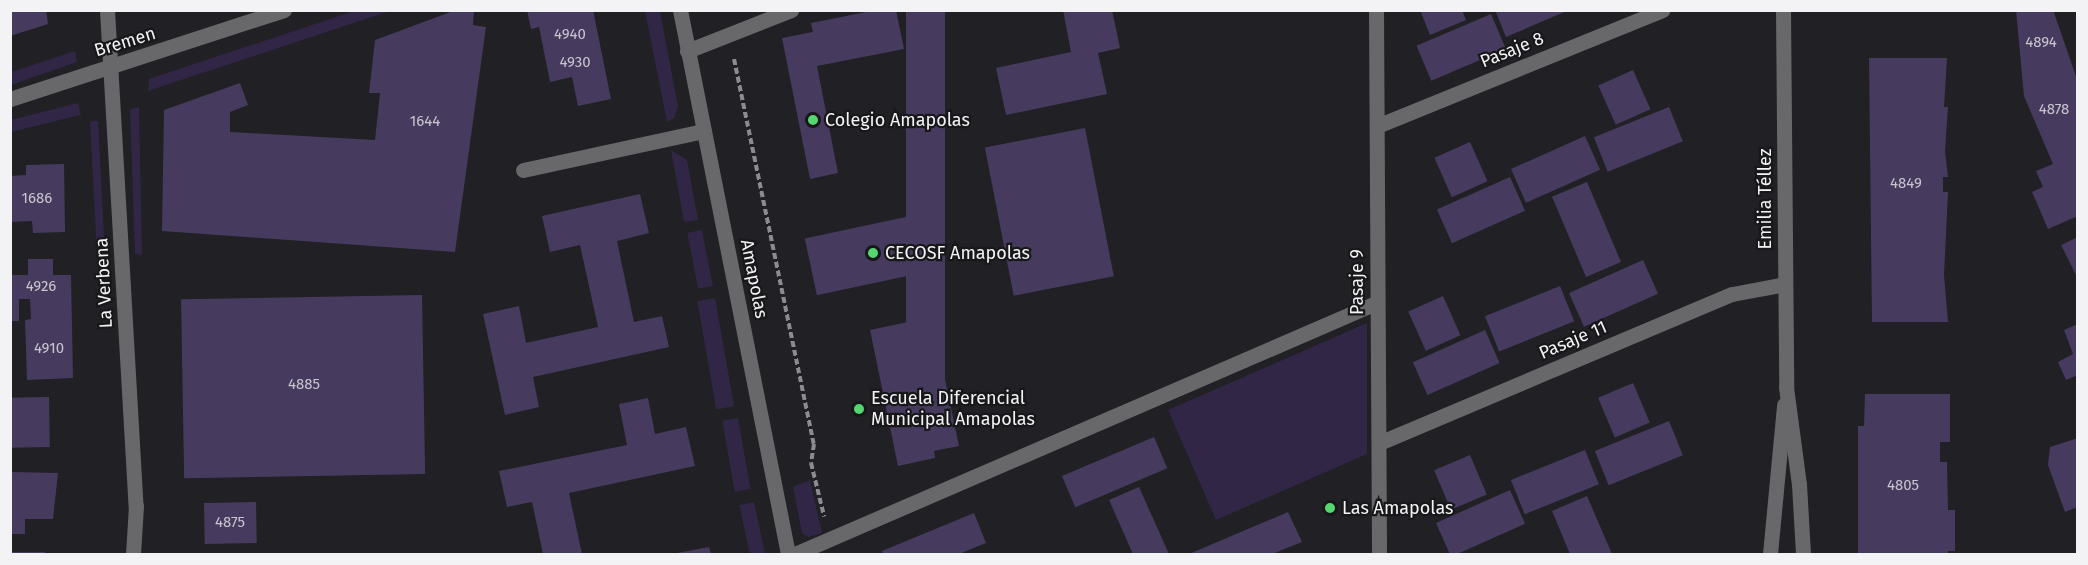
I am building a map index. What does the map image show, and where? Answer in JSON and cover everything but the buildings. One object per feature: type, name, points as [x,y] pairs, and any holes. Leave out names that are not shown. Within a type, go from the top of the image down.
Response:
[{"type":"street","name":"La Verbena","points":[[107,10],[136,506],[133,555]]},
{"type":"street","name":"Bremen","points":[[10,99],[284,10]]},
{"type":"street","name":"Amapolas","points":[[680,10],[788,555]]},
{"type":"street","points":[[687,51],[730,36],[791,10]]},
{"type":"street","name":"Pasaje 9","points":[[1376,10],[1379,555]]},
{"type":"street","name":"Pasaje 8","points":[[1377,126],[1662,10]]},
{"type":"street","name":"Emilia Téllez","points":[[1770,555],[1786,387],[1784,10]]},
{"type":"street","points":[[524,170],[704,131]]},
{"type":"street","name":"Pasaje 11","points":[[1378,443],[1731,294],[1785,284]]},
{"type":"street","points":[[795,555],[1376,303]]},
{"type":"street","name":"Emilia Téllez","points":[[1786,387],[1799,484],[1803,555]]},
{"type":"path","points":[[730,36],[814,444],[811,463],[830,539]]},
{"type":"shaded area","points":[[354,11],[390,11],[148,91],[149,79]]},
{"type":"shaded area","points":[[645,11],[660,11],[678,107],[674,118],[667,122]]},
{"type":"shaded area","points":[[75,51],[77,62],[11,85],[11,72]]},
{"type":"shaded area","points":[[78,103],[81,115],[12,132],[10,120]]},
{"type":"shaded area","points":[[139,107],[142,255],[135,254],[130,109]]},
{"type":"shaded area","points":[[90,121],[98,121],[105,257],[97,257]]},
{"type":"shaded area","points":[[671,150],[687,160],[698,220],[684,222]]},
{"type":"shaded area","points":[[702,230],[713,286],[698,289],[687,233]]},
{"type":"shaded area","points":[[715,298],[734,406],[716,409],[697,301]]},
{"type":"shaded area","points":[[1367,323],[1367,454],[1216,520],[1168,410]]},
{"type":"shaded area","points":[[738,418],[751,489],[735,492],[722,421]]},
{"type":"shaded area","points":[[810,480],[822,533],[808,537],[802,533],[793,487]]},
{"type":"shaded area","points":[[754,502],[765,554],[750,554],[739,505]]},
{"type":"place","name":"Colegio Amapolas","points":[[813,120]]},
{"type":"place","name":"CECOSF Amapolas","points":[[873,253]]},
{"type":"place","name":"Escuela Diferencial Municipal Amapolas","points":[[859,409]]},
{"type":"place","name":"Las Amapolas","points":[[1330,508]]}]
